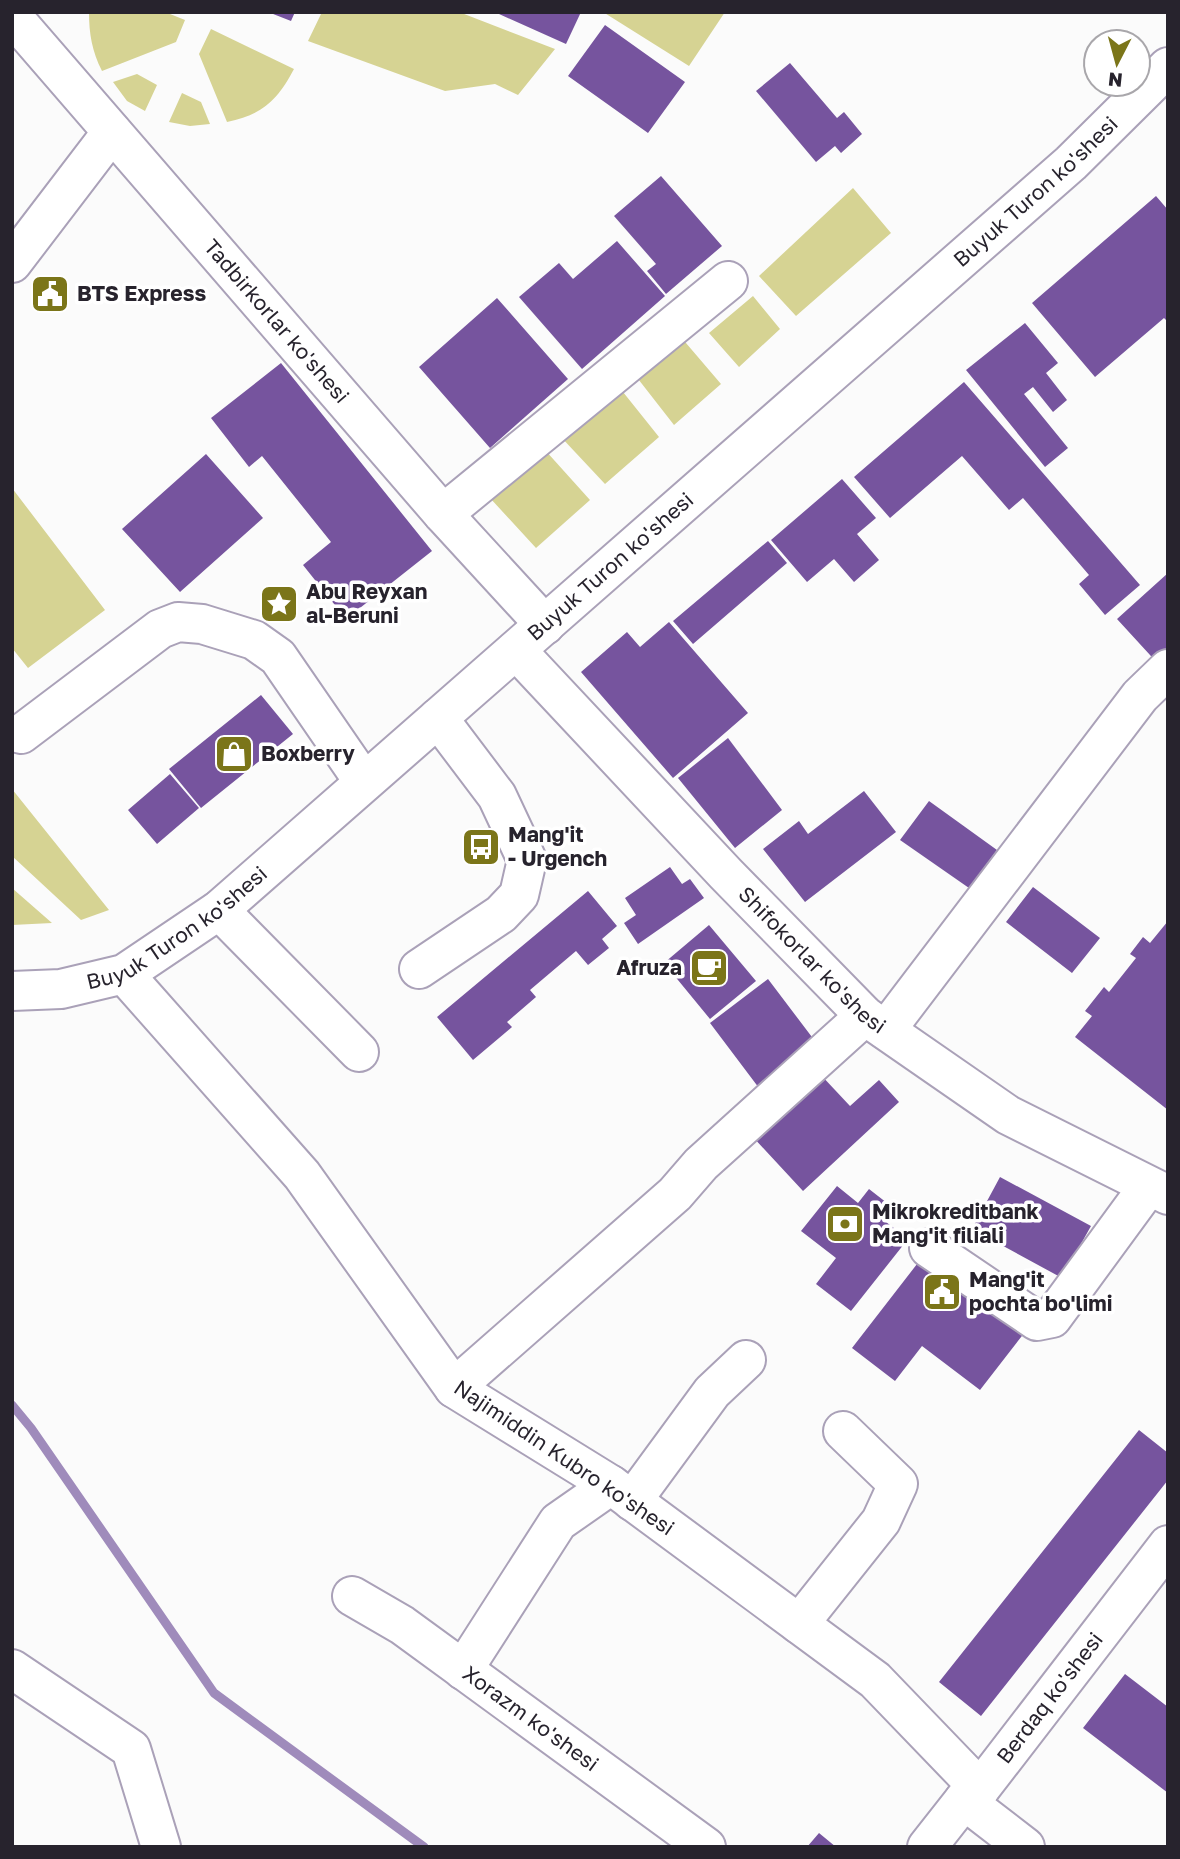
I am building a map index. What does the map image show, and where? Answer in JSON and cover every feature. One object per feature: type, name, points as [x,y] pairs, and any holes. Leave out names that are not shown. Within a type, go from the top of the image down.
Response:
[{"type":"street","name":"Tadbirkorlar ko'shesi","points":[[12,16],[443,514],[545,625]]},
{"type":"street","name":"Buyuk Turon ko'shesi","points":[[12,991],[61,989],[124,974],[219,910],[1071,163],[1168,67]]},
{"type":"street","points":[[12,263],[112,132]]},
{"type":"street","points":[[443,514],[728,281]]},
{"type":"street","points":[[21,734],[160,629],[178,622],[202,624],[254,640],[278,657],[364,782]]},
{"type":"street","name":"Shifokorlar ko'shesi","points":[[516,650],[726,874],[876,1023],[1008,1115],[1158,1191]]},
{"type":"street","points":[[454,1388],[675,1194],[701,1164],[876,1023],[1140,696],[1168,669]]},
{"type":"street","points":[[419,969],[501,914],[519,895],[527,860],[497,796],[438,718]]},
{"type":"street","points":[[219,910],[359,1052]]},
{"type":"street","name":"Najimiddin Kubro ko'shesi","points":[[124,974],[302,1175],[454,1388],[622,1493],[875,1680],[972,1795],[1025,1847]]},
{"type":"street","points":[[929,1248],[1037,1321],[1052,1318],[1158,1191]]},
{"type":"street","points":[[463,1670],[558,1522],[622,1493],[712,1392],[746,1360]]},
{"type":"street","points":[[799,1624],[881,1521],[898,1484],[843,1431]]},
{"type":"street","name":"Berdaq ko'shesi","points":[[927,1847],[972,1795],[1168,1545]]},
{"type":"street","name":"Xorazm ko'shesi","points":[[352,1596],[402,1625],[706,1847]]},
{"type":"street","points":[[12,1669],[131,1749],[161,1847]]},
{"type":"shaded area","points":[[89,12],[165,12],[185,20],[176,42],[102,71],[92,42]]},
{"type":"shaded area","points":[[322,12],[459,12],[555,49],[518,95],[495,84],[445,91],[308,41]]},
{"type":"shaded area","points":[[603,12],[725,12],[689,66]]},
{"type":"shaded area","points":[[211,29],[294,69],[275,98],[260,110],[227,122],[199,54]]},
{"type":"shaded area","points":[[137,74],[157,85],[145,111],[127,101],[113,82]]},
{"type":"shaded area","points":[[182,93],[201,102],[210,124],[190,126],[169,122]]},
{"type":"shaded area","points":[[853,188],[891,233],[796,316],[759,276]]},
{"type":"shaded area","points":[[753,296],[780,329],[739,367],[709,333]]},
{"type":"shaded area","points":[[680,336],[721,384],[674,425],[635,375]]},
{"type":"shaded area","points":[[619,387],[659,437],[605,484],[560,436]]},
{"type":"shaded area","points":[[545,450],[590,500],[536,548],[490,498]]},
{"type":"shaded area","points":[[12,488],[105,610],[28,668],[12,648]]},
{"type":"shaded area","points":[[12,789],[109,910],[81,920],[12,856]]},
{"type":"shaded area","points":[[12,888],[52,923],[12,925]]},
{"type":"building","points":[[268,12],[295,12],[291,21]]},
{"type":"building","points":[[581,12],[566,44],[499,14]]},
{"type":"building","points":[[605,25],[685,82],[648,133],[568,76]]},
{"type":"building","points":[[790,63],[837,118],[844,112],[862,134],[841,153],[835,146],[816,162],[756,91]]},
{"type":"building","points":[[661,176],[722,246],[666,294],[647,271],[656,264],[614,216]]},
{"type":"building","points":[[1156,196],[1168,210],[1168,322],[1164,318],[1095,377],[1032,303]]},
{"type":"building","points":[[617,241],[665,296],[582,369],[519,297],[559,263],[573,279]]},
{"type":"building","points":[[497,298],[568,379],[490,448],[419,367]]},
{"type":"building","points":[[1025,323],[1058,363],[1046,373],[1067,400],[1053,412],[1033,387],[1024,394],[1068,448],[1045,467],[966,370]]},
{"type":"building","points":[[281,363],[432,551],[346,619],[303,565],[331,542],[262,456],[249,467],[211,418]]},
{"type":"building","points":[[964,382],[1140,585],[1105,615],[1079,584],[1089,575],[1023,498],[1009,510],[962,456],[890,518],[854,477]]},
{"type":"building","points":[[206,454],[263,518],[180,592],[122,529]]},
{"type":"building","points":[[842,479],[876,518],[857,534],[879,560],[854,582],[834,559],[807,582],[771,540]]},
{"type":"building","points":[[768,541],[787,563],[693,644],[673,621]]},
{"type":"building","points":[[1168,573],[1168,660],[1161,667],[1117,619]]},
{"type":"building","points":[[669,622],[748,713],[673,778],[581,672],[627,632],[640,647]]},
{"type":"building","points":[[261,695],[293,734],[201,808],[169,769]]},
{"type":"building","points":[[728,738],[782,810],[735,848],[678,778]]},
{"type":"building","points":[[170,774],[199,808],[157,844],[128,810]]},
{"type":"building","points":[[864,791],[896,832],[805,902],[763,849],[799,821],[808,834]]},
{"type":"building","points":[[929,801],[997,850],[969,888],[900,840]]},
{"type":"building","points":[[670,867],[682,884],[690,879],[704,898],[638,944],[624,923],[636,915],[625,898]]},
{"type":"building","points":[[1033,887],[1100,938],[1072,973],[1006,922]]},
{"type":"building","points":[[588,891],[617,926],[602,939],[609,948],[588,965],[576,951],[530,990],[536,997],[507,1022],[512,1027],[473,1060],[437,1017]]},
{"type":"building","points":[[1168,921],[1168,1110],[1075,1037],[1092,1016],[1085,1011],[1104,987],[1109,992],[1136,958],[1130,954],[1143,937],[1150,943]]},
{"type":"building","points":[[709,925],[756,981],[710,1019],[664,963]]},
{"type":"building","points":[[768,979],[821,1049],[762,1092],[710,1023]]},
{"type":"building","points":[[820,1074],[850,1106],[879,1080],[899,1102],[803,1191],[752,1136]]},
{"type":"building","points":[[1000,1177],[1091,1226],[1062,1278],[972,1229]]},
{"type":"building","points":[[837,1186],[858,1203],[869,1189],[887,1203],[877,1215],[908,1239],[851,1311],[816,1284],[836,1258],[801,1231]]},
{"type":"building","points":[[924,1255],[1025,1332],[980,1390],[922,1346],[895,1381],[852,1348]]},
{"type":"building","points":[[1139,1430],[1168,1453],[1168,1480],[981,1716],[939,1682]]},
{"type":"building","points":[[1125,1674],[1168,1707],[1168,1793],[1083,1728]]},
{"type":"building","points":[[819,1833],[836,1847],[807,1847]]},
{"type":"waterway","points":[[12,1405],[31,1428],[214,1693],[424,1847]]},
{"type":"place","name":"BTS Express","points":[[50,294]]},
{"type":"place","name":"Abu Reyxan al-Beruni","points":[[279,604]]},
{"type":"place","name":"Boxberry","points":[[234,754]]},
{"type":"place","name":"Mang'it - Urgench","points":[[481,847]]},
{"type":"place","name":"Afruza","points":[[709,968]]},
{"type":"place","name":"Mikrokreditbank Mang'it filiali","points":[[845,1224]]},
{"type":"place","name":"Mang'it pochta bo'limi","points":[[942,1292]]}]
